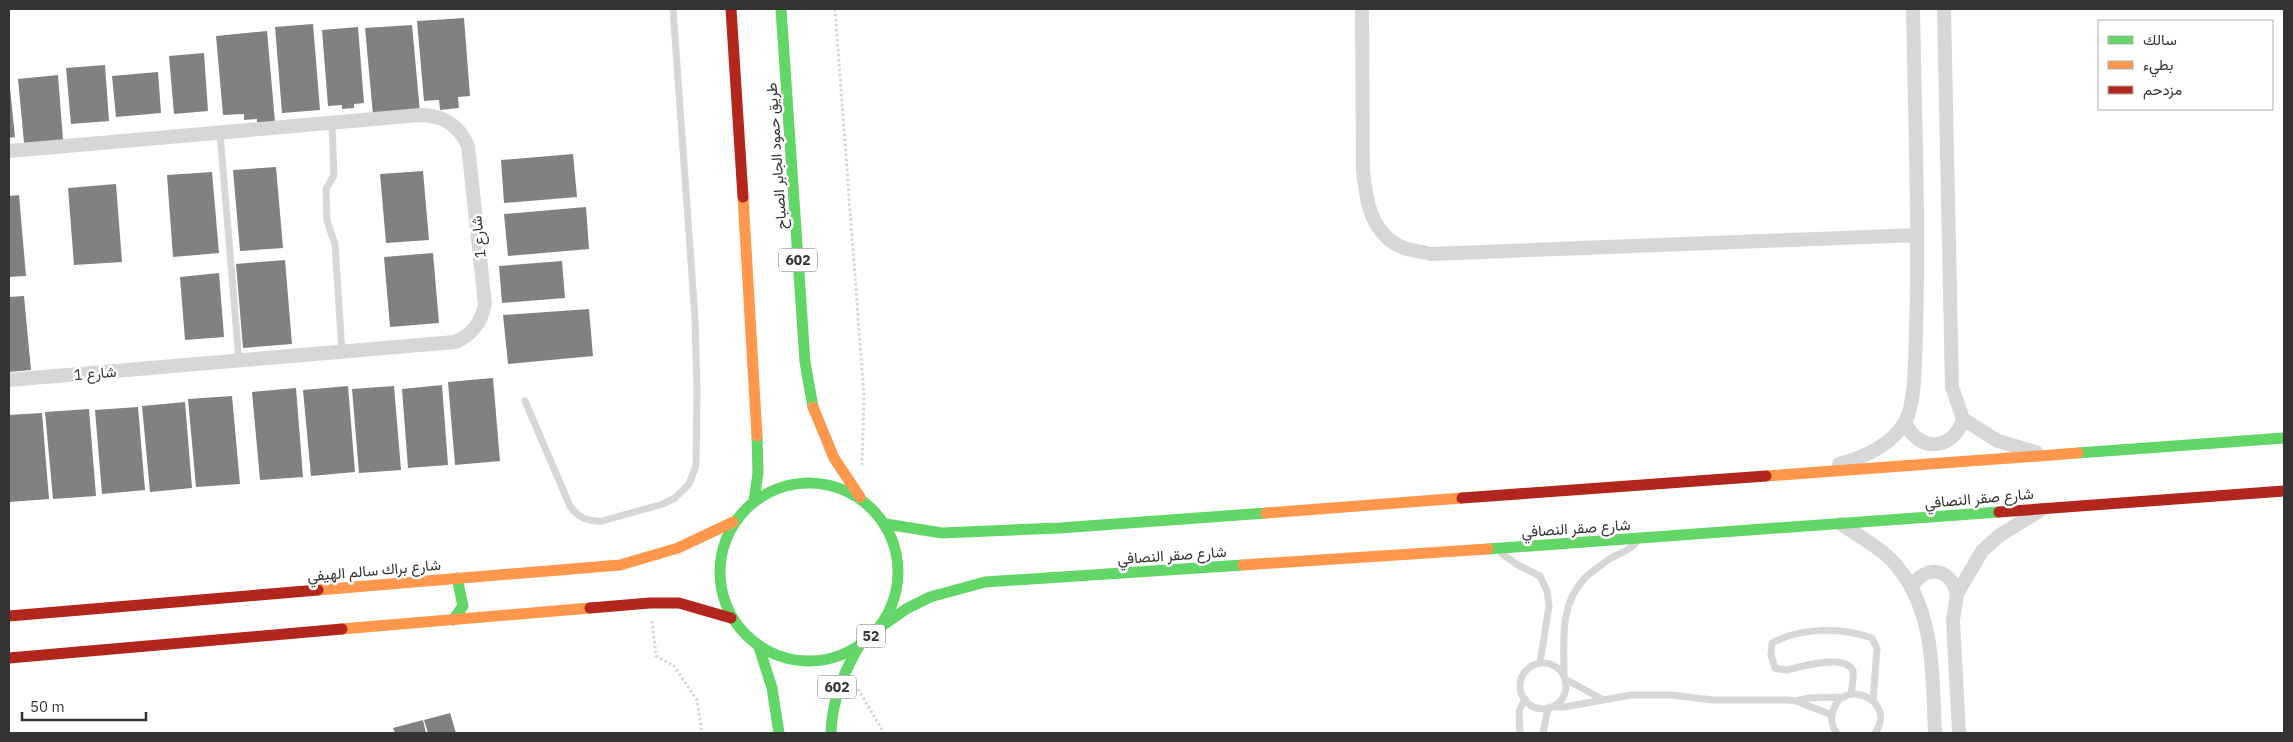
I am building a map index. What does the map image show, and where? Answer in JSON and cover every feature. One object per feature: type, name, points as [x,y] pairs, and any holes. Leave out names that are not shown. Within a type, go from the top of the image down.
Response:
[{"type":"main road","points":[[731,9],[756,378],[758,473],[754,500]]},
{"type":"main road","name":"طريق حمود الجابر الصباح","points":[[781,9],[806,370],[814,412],[834,458],[860,498]]},
{"type":"main road","points":[[886,524],[942,533],[1060,528],[2284,438]]},
{"type":"main road","name":"52","points":[[806,482],[835,486],[860,498],[886,524],[896,550],[899,577],[893,604],[879,628],[859,646],[836,657],[809,661],[783,658],[759,647],[744,634],[731,618],[720,586],[720,552],[733,522],[754,500],[778,487],[806,482]]},
{"type":"main road","name":"شارع صقر النصافي","points":[[879,628],[906,609],[930,597],[985,582],[1495,549],[2284,492]]},
{"type":"main road","name":"شارع براك سالم الهيفي","points":[[9,616],[620,565],[655,558],[695,542],[733,522]]},
{"type":"main road","points":[[453,620],[463,606],[457,578]]},
{"type":"main road","points":[[9,658],[650,603],[679,603],[731,618]]},
{"type":"main road","points":[[9,609],[22,614]]},
{"type":"main road","name":"602","points":[[832,733],[830,713],[837,688],[859,646]]},
{"type":"main road","points":[[759,647],[772,688],[778,733]]},
{"type":"street","points":[[1362,9],[1363,170],[1366,194],[1371,217],[1386,237],[1404,248],[1431,254],[1917,235]]},
{"type":"street","points":[[1913,9],[1917,235],[1915,364],[1906,422],[1909,431],[1916,438],[1925,443],[1935,444],[1946,442],[1954,437],[1960,428],[1963,418],[1952,386],[1950,358],[1944,9]]},
{"type":"street","name":"شارع 1","points":[[9,151],[431,115],[441,117],[458,129],[464,137],[470,156],[485,304],[479,324],[468,335],[455,342],[9,380]]},
{"type":"street","points":[[1963,418],[1998,442],[2046,456]]},
{"type":"street","points":[[1807,474],[1862,458],[1890,438],[1906,422]]},
{"type":"street","points":[[1957,594],[1982,551],[2000,535],[2046,508]]},
{"type":"street","points":[[1841,524],[1872,545],[1896,565],[1912,588],[1919,603],[1929,643],[1935,733]]},
{"type":"street","points":[[1912,588],[1917,579],[1926,573],[1937,572],[1947,576],[1955,584],[1957,594],[1953,621],[1959,733]]},
{"type":"lane","points":[[525,401],[570,506],[580,517],[595,522],[602,521],[663,504],[683,492],[693,475],[696,456],[697,390],[694,318],[673,9]]},
{"type":"lane","points":[[332,123],[334,175],[326,189],[327,221],[335,244],[342,352]]},
{"type":"lane","points":[[220,133],[239,360]]},
{"type":"lane","points":[[1543,733],[1550,707],[1558,703],[1564,693],[1564,622],[1566,608],[1573,593],[1584,578],[1610,559],[1633,547],[1641,538]]},
{"type":"lane","points":[[1495,549],[1518,565],[1540,576],[1548,591],[1549,606],[1540,663]]},
{"type":"lane","points":[[1835,732],[1832,715],[1834,708],[1848,696],[1853,672],[1849,665],[1842,662],[1806,664],[1784,670],[1775,668],[1771,655],[1772,643],[1788,635],[1828,630],[1852,631],[1872,638],[1877,648],[1873,700]]},
{"type":"lane","points":[[1602,699],[1564,677],[1557,667],[1540,663],[1530,667],[1522,679],[1521,693],[1525,699],[1536,707],[1564,706],[1631,695],[1671,695],[1713,700],[1796,701],[1809,698],[1867,696],[1873,700],[1880,714],[1880,722],[1875,733]]},
{"type":"lane","points":[[1520,733],[1519,711],[1525,699]]},
{"type":"lane","points":[[1796,701],[1832,715]]},
{"type":"path","points":[[835,9],[864,397],[862,471]]},
{"type":"path","points":[[650,603],[656,656],[674,666],[697,700],[702,733]]},
{"type":"path","points":[[846,669],[884,733]]},
{"type":"building","points":[[464,18],[470,96],[458,97],[459,108],[440,110],[439,100],[424,101],[417,21]]},
{"type":"building","points":[[313,24],[320,110],[282,113],[275,27]]},
{"type":"building","points":[[412,25],[420,112],[373,115],[365,28]]},
{"type":"building","points":[[358,27],[364,103],[354,104],[354,108],[342,109],[342,105],[328,106],[322,30]]},
{"type":"building","points":[[267,31],[275,122],[257,123],[257,119],[244,120],[244,114],[223,115],[216,36]]},
{"type":"building","points":[[204,53],[208,111],[174,114],[169,56]]},
{"type":"building","points":[[105,65],[109,121],[71,124],[66,68]]},
{"type":"building","points":[[158,72],[161,113],[116,117],[112,76]]},
{"type":"building","points":[[58,75],[63,140],[24,143],[18,79]]},
{"type":"building","points":[[9,78],[15,137],[9,138]]},
{"type":"building","points":[[573,154],[577,197],[504,203],[501,160]]},
{"type":"building","points":[[276,167],[283,248],[240,251],[233,170]]},
{"type":"building","points":[[423,171],[429,240],[386,243],[380,174]]},
{"type":"building","points":[[212,172],[219,253],[173,257],[167,175]]},
{"type":"building","points":[[116,184],[122,262],[74,265],[68,188]]},
{"type":"building","points":[[19,195],[26,276],[9,277],[9,196]]},
{"type":"building","points":[[586,207],[589,249],[508,256],[504,214]]},
{"type":"building","points":[[433,253],[439,323],[390,327],[384,257]]},
{"type":"building","points":[[285,260],[292,344],[243,348],[236,264]]},
{"type":"building","points":[[562,261],[565,298],[502,303],[499,266]]},
{"type":"building","points":[[219,273],[224,337],[185,340],[180,277]]},
{"type":"building","points":[[24,296],[31,370],[9,372],[9,297]]},
{"type":"building","points":[[589,309],[593,356],[508,364],[503,315]]},
{"type":"building","points":[[493,378],[500,461],[455,465],[448,382]]},
{"type":"building","points":[[442,385],[448,465],[408,468],[402,389]]},
{"type":"building","points":[[348,386],[355,472],[311,476],[303,390]]},
{"type":"building","points":[[394,386],[401,470],[359,473],[352,389]]},
{"type":"building","points":[[296,388],[303,477],[260,480],[252,392]]},
{"type":"building","points":[[232,396],[240,484],[196,487],[188,399]]},
{"type":"building","points":[[185,402],[192,488],[150,492],[142,406]]},
{"type":"building","points":[[138,407],[145,490],[102,494],[95,410]]},
{"type":"building","points":[[89,409],[96,496],[53,499],[45,412]]},
{"type":"building","points":[[42,413],[49,499],[9,502],[9,415]]},
{"type":"building","points":[[450,713],[456,733],[428,733],[424,720]]},
{"type":"building","points":[[423,720],[426,733],[395,733],[393,728]]},
{"type":"traffic: fast","points":[[781,9],[805,362],[813,407]]},
{"type":"traffic: fast","points":[[754,500],[758,473],[757,436]]},
{"type":"traffic: fast","points":[[2078,453],[2284,438]]},
{"type":"traffic: fast","points":[[800,483],[818,483],[835,486],[851,493],[866,503],[878,515],[888,530],[895,546],[898,572],[897,589],[892,606],[878,629],[866,641],[851,651],[835,658],[818,661],[800,661],[783,658],[767,651],[752,641],[740,629],[730,614],[723,598],[720,581],[720,563],[723,546],[730,530],[740,515],[752,503],[767,493],[783,486],[800,483]]},
{"type":"traffic: fast","points":[[1488,549],[1999,512]]},
{"type":"traffic: fast","points":[[886,524],[942,533],[1060,528],[1266,513]]},
{"type":"traffic: fast","points":[[879,628],[906,609],[930,597],[985,582],[1243,565]]},
{"type":"traffic: fast","points":[[453,620],[463,606],[457,578]]},
{"type":"traffic: fast","points":[[831,733],[839,688],[859,646]]},
{"type":"traffic: fast","points":[[759,647],[772,688],[779,733]]},
{"type":"traffic: slow","points":[[743,197],[757,436]]},
{"type":"traffic: slow","points":[[813,407],[834,458],[860,497]]},
{"type":"traffic: slow","points":[[1766,476],[2078,453]]},
{"type":"traffic: slow","points":[[1266,513],[1462,498]]},
{"type":"traffic: slow","points":[[318,590],[620,565],[678,548],[733,522]]},
{"type":"traffic: slow","points":[[1243,565],[1488,549]]},
{"type":"traffic: slow","points":[[342,629],[590,608]]},
{"type":"traffic: jam","points":[[731,9],[743,197]]},
{"type":"traffic: jam","points":[[1462,498],[1766,476]]},
{"type":"traffic: jam","points":[[1999,512],[2284,491]]},
{"type":"traffic: jam","points":[[9,616],[318,590]]},
{"type":"traffic: jam","points":[[590,608],[650,603],[679,603],[731,618]]},
{"type":"traffic: jam","points":[[9,658],[342,629]]}]
